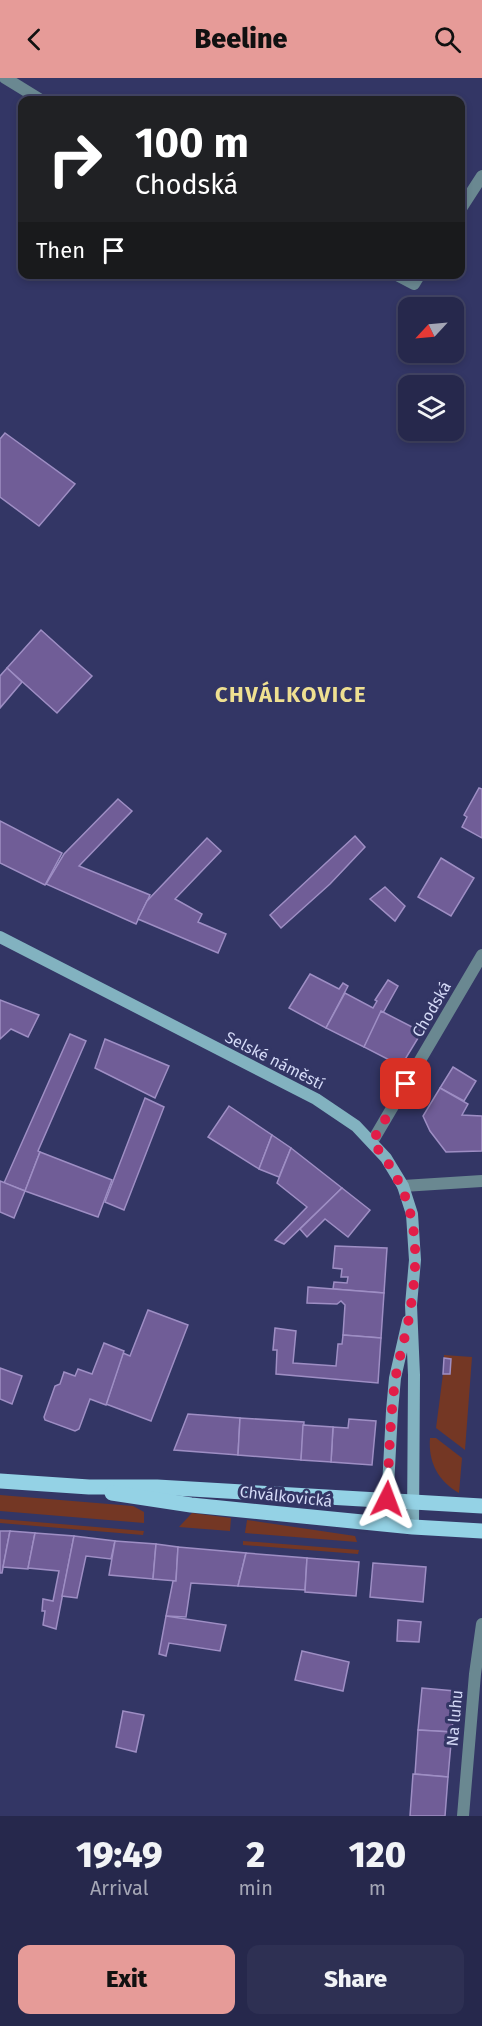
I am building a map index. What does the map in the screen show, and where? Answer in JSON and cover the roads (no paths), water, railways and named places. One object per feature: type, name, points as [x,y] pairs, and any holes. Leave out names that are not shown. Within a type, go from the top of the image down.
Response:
[{"type":"main road","name":"Chválkovická","points":[[0,1481],[89,1487],[152,1486],[482,1506]]},
{"type":"main road","name":"Chválkovická","points":[[89,1487],[167,1502],[386,1525],[482,1531]]},
{"type":"street","points":[[5,78],[34,96]]},
{"type":"street","points":[[465,202],[482,176]]},
{"type":"street","points":[[404,279],[414,284],[417,279]]},
{"type":"street","name":"Selské náměstí","points":[[0,937],[316,1100],[356,1126],[372,1142],[403,1186],[414,1228],[411,1305],[414,1375],[413,1527]]},
{"type":"street","name":"Chodská","points":[[372,1142],[482,955]]},
{"type":"street","points":[[403,1186],[482,1181]]},
{"type":"street","name":"Selské náměstí","points":[[386,1525],[395,1378],[411,1305]]},
{"type":"street","name":"Na luhu","points":[[463,1816],[475,1674],[482,1624]]},
{"type":"district","name":"CHVÁLKOVICE","points":[[291,694]]}]
